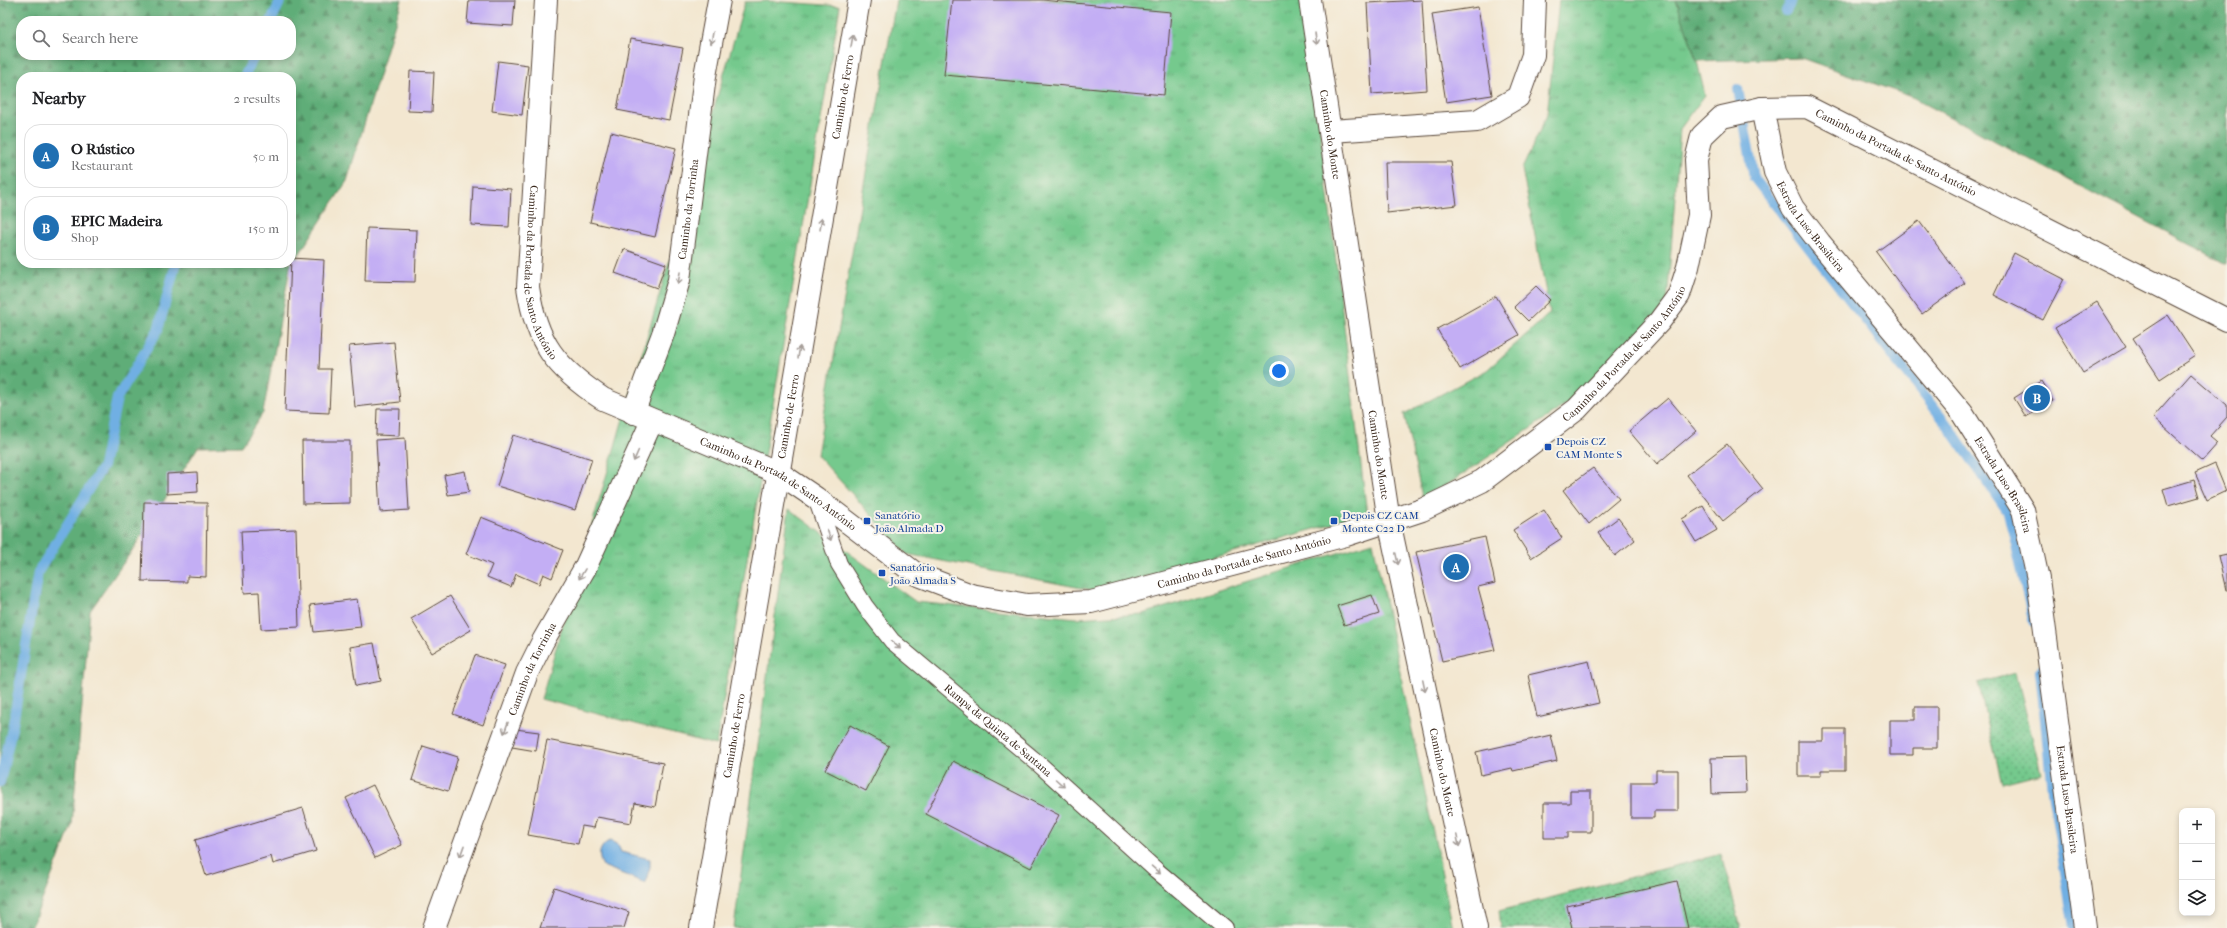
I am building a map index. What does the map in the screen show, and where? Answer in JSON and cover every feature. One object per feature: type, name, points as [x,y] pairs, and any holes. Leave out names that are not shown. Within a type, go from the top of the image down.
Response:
[{"type":"street","name":"Caminho da Portada de Santo António","points":[[546,0],[528,287],[532,314],[543,340],[558,362],[580,384],[603,399],[779,473],[816,498],[916,574],[970,595],[1027,605],[1090,602],[1346,534],[1389,521],[1422,510],[1482,481],[1577,409],[1659,322],[1679,294],[1688,267],[1699,215],[1696,160],[1702,136],[1722,117],[1762,108],[1807,107],[2227,320]]},
{"type":"street","name":"Caminho da Torrinha","points":[[434,928],[526,673],[543,640],[585,568],[643,417],[663,334],[679,280],[703,91],[719,0]]},
{"type":"street","name":"Caminho de Ferro","points":[[701,928],[859,0]]},
{"type":"street","name":"Caminho do Monte","points":[[1310,0],[1389,521],[1476,928]]},
{"type":"street","points":[[1330,131],[1477,121],[1518,97],[1533,54],[1535,0]]},
{"type":"street","name":"Estrada Luso-Brasileira","points":[[1762,108],[1775,172],[1793,208],[1820,243],[1962,413],[2024,510],[2038,579],[2085,928]]},
{"type":"lane","name":"Rampa da Quinta de Santana","points":[[816,498],[839,564],[865,606],[892,641],[1039,764],[1156,870],[1225,928]]},
{"type":"green space","points":[[0,0],[402,0],[347,181],[296,259],[296,72],[16,72],[16,268],[290,268],[263,413],[241,446],[198,447],[136,545],[90,611],[72,825],[31,928],[0,928]]},
{"type":"green space","points":[[896,0],[1304,0],[1367,514],[1097,591],[906,554],[817,455]]},
{"type":"green space","points":[[1559,0],[1676,0],[1697,61],[1705,95],[1680,129],[1667,304],[1583,393],[1423,501],[1404,414],[1487,370],[1550,313],[1522,169],[1547,115]]},
{"type":"green space","points":[[1676,0],[2227,0],[2227,264],[1912,97],[1801,58],[1697,61]]},
{"type":"green space","points":[[768,1],[840,6],[716,745],[541,699],[745,2]]},
{"type":"green space","points":[[789,509],[916,602],[1076,618],[1143,614],[1373,542],[1453,928],[734,928]]},
{"type":"green space","points":[[2016,673],[2041,773],[2002,783],[1978,683]]},
{"type":"green space","points":[[1721,854],[1741,928],[1501,928],[1499,911]]},
{"type":"water","points":[[611,841],[618,845],[621,852],[650,859],[650,867],[645,883],[603,866],[600,859],[600,850],[607,842]]},
{"type":"building","points":[[469,0],[515,0],[513,26],[467,23]]},
{"type":"building","points":[[952,0],[1042,0],[1171,12],[1164,95],[944,75]]},
{"type":"building","points":[[1422,0],[1427,90],[1372,94],[1367,3]]},
{"type":"building","points":[[1478,7],[1492,95],[1446,102],[1432,14]]},
{"type":"building","points":[[630,39],[683,48],[669,120],[617,110]]},
{"type":"building","points":[[498,61],[528,65],[522,115],[492,111]]},
{"type":"building","points":[[410,71],[434,72],[432,112],[408,111]]},
{"type":"building","points":[[611,132],[676,148],[655,237],[590,222]]},
{"type":"building","points":[[1385,162],[1451,162],[1457,205],[1387,213]]},
{"type":"building","points":[[473,186],[511,189],[509,227],[471,225]]},
{"type":"building","points":[[1919,221],[1965,283],[1922,314],[1876,252]]},
{"type":"building","points":[[367,228],[417,230],[415,282],[365,281]]},
{"type":"building","points":[[624,249],[666,264],[657,288],[615,273]]},
{"type":"building","points":[[2014,253],[2064,279],[2043,320],[1994,295]]},
{"type":"building","points":[[296,258],[324,260],[319,369],[331,369],[329,413],[285,411],[291,268],[296,268]]},
{"type":"building","points":[[1536,286],[1550,300],[1528,321],[1514,307]]},
{"type":"building","points":[[1496,296],[1519,335],[1460,369],[1437,329]]},
{"type":"building","points":[[2097,302],[2126,347],[2083,373],[2055,328]]},
{"type":"building","points":[[2168,315],[2195,356],[2160,379],[2133,338]]},
{"type":"building","points":[[394,342],[400,402],[355,407],[349,346]]},
{"type":"building","points":[[2191,374],[2227,405],[2227,417],[2210,436],[2218,443],[2202,461],[2153,417]]},
{"type":"building","points":[[2041,381],[2053,401],[2026,417],[2014,398]]},
{"type":"building","points":[[1668,398],[1696,431],[1657,464],[1629,431]]},
{"type":"building","points":[[377,409],[400,409],[399,436],[376,435]]},
{"type":"building","points":[[513,435],[592,459],[575,510],[497,486]]},
{"type":"building","points":[[405,438],[409,510],[380,512],[376,440]]},
{"type":"building","points":[[302,441],[350,441],[350,503],[303,504]]},
{"type":"building","points":[[1727,444],[1763,489],[1723,521],[1687,475]]},
{"type":"building","points":[[2215,464],[2226,491],[2207,500],[2195,473]]},
{"type":"building","points":[[1593,468],[1619,499],[1589,524],[1563,490]]},
{"type":"building","points":[[465,471],[469,492],[448,495],[444,475]]},
{"type":"building","points":[[197,472],[198,492],[167,494],[167,474]]},
{"type":"building","points":[[2194,480],[2199,497],[2168,506],[2163,489]]},
{"type":"building","points":[[144,502],[207,503],[206,577],[187,576],[187,582],[142,581]]},
{"type":"building","points":[[1703,506],[1717,530],[1696,542],[1682,519]]},
{"type":"building","points":[[1544,510],[1562,538],[1531,558],[1513,530]]},
{"type":"building","points":[[481,517],[563,550],[552,578],[543,574],[539,584],[516,574],[511,587],[487,577],[492,565],[466,554]]},
{"type":"building","points":[[1618,518],[1635,540],[1615,556],[1598,533]]},
{"type":"building","points":[[296,529],[299,627],[261,629],[259,592],[244,593],[241,531]]},
{"type":"building","points":[[1485,537],[1495,583],[1478,587],[1495,650],[1442,661],[1416,552]]},
{"type":"building","points":[[2227,554],[2227,590],[2226,590],[2218,556]]},
{"type":"building","points":[[1372,595],[1379,614],[1344,625],[1337,606]]},
{"type":"building","points":[[450,596],[471,630],[432,653],[411,619]]},
{"type":"building","points":[[357,599],[361,627],[314,632],[310,605]]},
{"type":"building","points":[[374,643],[381,681],[356,686],[350,647]]},
{"type":"building","points":[[475,655],[505,665],[483,725],[453,714]]},
{"type":"building","points":[[1589,661],[1599,703],[1537,717],[1528,675]]},
{"type":"building","points":[[1915,707],[1937,707],[1937,748],[1913,748],[1913,755],[1890,755],[1890,720],[1915,720]]},
{"type":"building","points":[[850,725],[889,746],[866,791],[825,770]]},
{"type":"building","points":[[515,729],[539,732],[536,751],[512,747]]},
{"type":"building","points":[[1823,729],[1845,729],[1845,770],[1821,770],[1821,776],[1798,776],[1798,741],[1823,741]]},
{"type":"building","points":[[1551,735],[1557,761],[1513,771],[1512,768],[1481,775],[1476,752]]},
{"type":"building","points":[[547,740],[663,763],[655,807],[635,803],[631,823],[597,817],[594,828],[582,826],[578,844],[528,835]]},
{"type":"building","points":[[423,746],[458,757],[448,791],[412,780]]},
{"type":"building","points":[[1745,757],[1746,793],[1712,794],[1711,758]]},
{"type":"building","points":[[953,761],[1059,815],[1031,868],[926,814]]},
{"type":"building","points":[[1656,770],[1678,770],[1678,811],[1654,811],[1654,818],[1631,818],[1631,782],[1656,782]]},
{"type":"building","points":[[373,785],[402,845],[375,858],[346,798]]},
{"type":"building","points":[[1570,791],[1591,791],[1591,832],[1568,832],[1568,838],[1544,838],[1544,803],[1570,803]]},
{"type":"building","points":[[303,808],[316,851],[273,864],[271,856],[206,876],[195,840]]},
{"type":"building","points":[[1677,881],[1688,928],[1572,928],[1567,906]]},
{"type":"building","points":[[554,887],[629,912],[624,928],[540,928]]},
{"type":"waterway","points":[[273,16],[281,0]]},
{"type":"waterway","points":[[1786,11],[1792,0]]},
{"type":"waterway","points":[[246,72],[252,60]]},
{"type":"waterway","points":[[1738,89],[1754,178],[1949,427],[2008,512],[2034,623]]},
{"type":"waterway","points":[[0,782],[13,724],[38,572],[103,466],[117,398],[158,330],[175,268]]},
{"type":"waterway","points":[[2040,670],[2052,791],[2074,928]]},
{"type":"place","name":"EPIC Madeira","points":[[2037,398]]},
{"type":"place","name":"Depois CZ CAM Monte S","points":[[1548,447]]},
{"type":"place","name":"Sanatório João Almada D","points":[[867,521]]},
{"type":"place","name":"Depois CZ CAM Monte C22 D","points":[[1334,521]]},
{"type":"place","name":"O Rústico","points":[[1456,567]]},
{"type":"place","name":"Sanatório João Almada S","points":[[882,573]]}]
